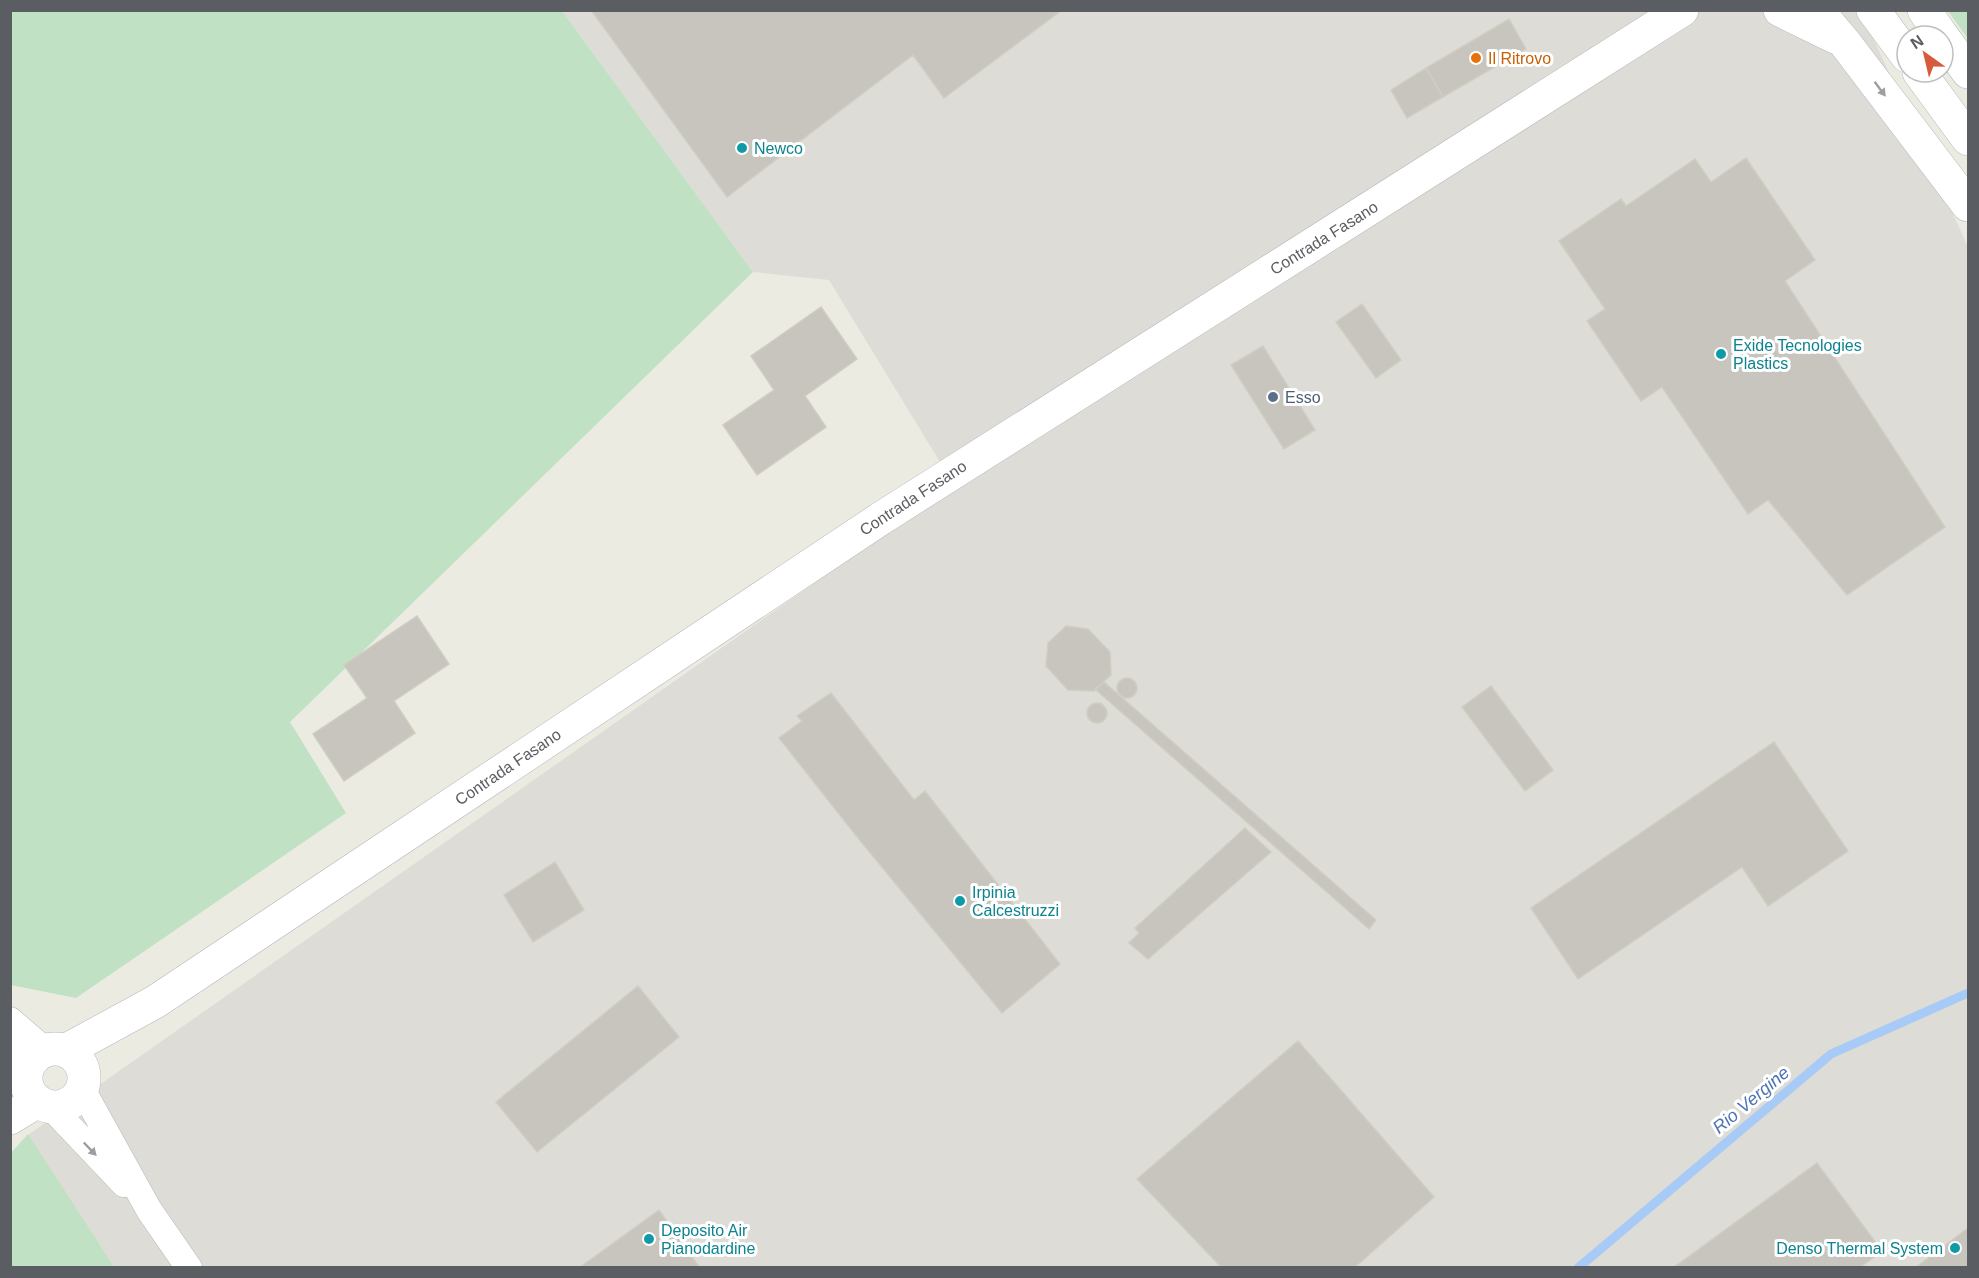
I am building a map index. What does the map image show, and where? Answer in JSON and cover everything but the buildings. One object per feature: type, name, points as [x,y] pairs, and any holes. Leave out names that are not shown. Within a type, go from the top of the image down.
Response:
[{"type":"main road","points":[[1780,10],[1845,43]]},
{"type":"main road","points":[[1817,10],[1845,43],[1968,205]]},
{"type":"main road","points":[[1873,10],[1895,40]]},
{"type":"main road","points":[[1924,10],[1934,24]]},
{"type":"main road","name":"Contrada Fasano","points":[[10,1118],[44,1077],[880,519],[1676,13]]},
{"type":"main road","points":[[1955,53],[1968,72]]},
{"type":"main road","points":[[1928,84],[1968,139]]},
{"type":"street","points":[[10,1020],[44,1077],[149,1210]]},
{"type":"street","points":[[44,1077],[149,1210],[189,1268]]},
{"type":"shaded area","points":[[562,11],[1861,11],[1968,247],[1968,1267],[113,1267],[28,1135],[954,485],[829,280],[753,272]]},
{"type":"green space","points":[[10,11],[562,11],[753,272],[290,722],[346,813],[76,998],[11,985]]},
{"type":"green space","points":[[1948,11],[1968,11],[1968,39]]},
{"type":"green space","points":[[28,1134],[114,1267],[11,1267],[11,1153]]},
{"type":"waterway","name":"Rio Vergine","points":[[1578,1268],[1831,1054],[1968,993]]},
{"type":"place","name":"Il Ritrovo","points":[[1476,58]]},
{"type":"place","name":"Newco","points":[[742,148]]},
{"type":"place","name":"Exide Tecnologies Plastics","points":[[1721,354]]},
{"type":"place","name":"Esso","points":[[1273,397]]},
{"type":"place","name":"Irpinia Calcestruzzi","points":[[960,901]]},
{"type":"place","name":"Deposito Air Pianodardine","points":[[649,1239]]},
{"type":"place","name":"Denso Thermal System","points":[[1955,1248]]}]
